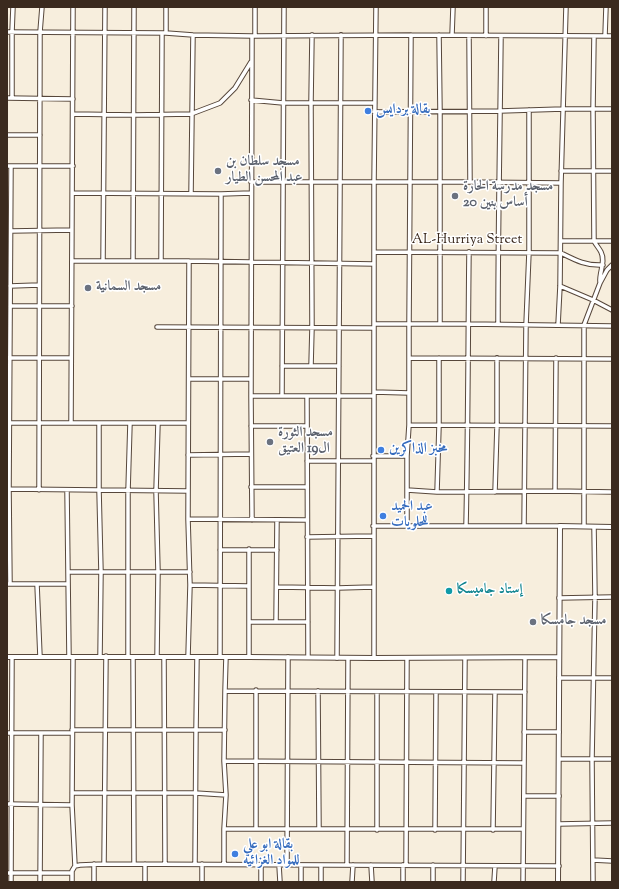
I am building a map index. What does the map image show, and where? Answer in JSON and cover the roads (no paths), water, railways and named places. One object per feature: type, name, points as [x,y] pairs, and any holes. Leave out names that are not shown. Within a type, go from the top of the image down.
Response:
[{"type":"street","points":[[12,98],[13,7]]},
{"type":"street","points":[[39,490],[40,32],[42,7]]},
{"type":"street","points":[[71,423],[73,7]]},
{"type":"street","points":[[103,261],[105,7]]},
{"type":"street","points":[[133,261],[134,7]]},
{"type":"street","points":[[161,261],[161,114],[166,7]]},
{"type":"street","points":[[252,520],[251,62],[255,7]]},
{"type":"street","points":[[282,396],[284,7]]},
{"type":"street","points":[[374,658],[374,112],[376,7]]},
{"type":"street","points":[[452,35],[453,7]]},
{"type":"street","points":[[486,7],[486,36]]},
{"type":"street","points":[[558,325],[566,7]]},
{"type":"street","points":[[605,36],[606,7]]},
{"type":"street","points":[[7,32],[105,32],[193,35],[612,36]]},
{"type":"street","points":[[191,194],[193,35]]},
{"type":"street","points":[[311,366],[312,35]]},
{"type":"street","points":[[338,658],[341,35]]},
{"type":"street","points":[[407,526],[411,35]]},
{"type":"street","points":[[439,35],[440,324]]},
{"type":"street","points":[[469,36],[470,182]]},
{"type":"street","points":[[498,324],[501,36]]},
{"type":"street","points":[[594,36],[594,241],[602,254],[603,265],[600,273],[600,283]]},
{"type":"street","points":[[73,114],[191,114],[220,103],[236,88],[251,62]]},
{"type":"street","points":[[7,98],[73,99]]},
{"type":"street","points":[[251,100],[283,103],[375,103]]},
{"type":"street","points":[[374,112],[612,109]]},
{"type":"street","points":[[524,526],[526,325],[529,252],[529,110]]},
{"type":"street","points":[[7,135],[40,135]]},
{"type":"street","points":[[68,584],[8,584],[8,358],[11,231],[9,166],[73,166]]},
{"type":"street","points":[[561,171],[612,171]]},
{"type":"street","points":[[251,182],[561,183]]},
{"type":"street","points":[[73,193],[251,193]]},
{"type":"street","points":[[220,657],[221,194]]},
{"type":"street","points":[[11,231],[72,230]]},
{"type":"street","points":[[561,241],[612,241]]},
{"type":"street","name":"AL-Hurriya Street","points":[[374,252],[561,252]]},
{"type":"street","points":[[466,526],[469,252]]},
{"type":"street","points":[[561,252],[574,259],[589,264],[603,265]]},
{"type":"street","points":[[72,261],[221,261],[374,264]]},
{"type":"street","points":[[188,658],[190,586],[188,519],[189,261]]},
{"type":"street","points":[[584,526],[584,325],[600,283],[607,270],[612,265]]},
{"type":"street","points":[[10,286],[39,286]]},
{"type":"street","points":[[560,286],[612,310]]},
{"type":"street","points":[[10,306],[72,306]]},
{"type":"street","points":[[157,327],[340,329],[408,324],[612,326]]},
{"type":"street","points":[[8,358],[71,358]]},
{"type":"street","points":[[409,358],[612,359]]},
{"type":"street","points":[[437,492],[439,358]]},
{"type":"street","points":[[494,492],[497,426],[497,358]]},
{"type":"street","points":[[555,491],[556,358]]},
{"type":"street","points":[[282,366],[339,366]]},
{"type":"street","points":[[189,379],[251,379]]},
{"type":"street","points":[[251,396],[339,396],[409,393]]},
{"type":"street","points":[[307,396],[308,658]]},
{"type":"street","points":[[8,423],[188,423]]},
{"type":"street","points":[[99,423],[101,572],[100,657]]},
{"type":"street","points":[[128,657],[128,491],[130,423]]},
{"type":"street","points":[[157,657],[158,572],[156,491],[158,423]]},
{"type":"street","points":[[409,425],[612,426]]},
{"type":"street","points":[[251,426],[307,426]]},
{"type":"street","points":[[188,455],[251,454]]},
{"type":"street","points":[[373,456],[407,456]]},
{"type":"street","points":[[307,461],[373,461]]},
{"type":"street","points":[[252,487],[307,487]]},
{"type":"street","points":[[9,489],[188,491]]},
{"type":"street","points":[[67,490],[68,584],[71,657],[72,805],[75,866],[72,873],[72,882]]},
{"type":"street","points":[[407,490],[437,492],[612,492]]},
{"type":"street","points":[[188,519],[307,520]]},
{"type":"street","points":[[276,622],[277,520]]},
{"type":"street","points":[[373,526],[612,527]]},
{"type":"street","points":[[558,882],[560,526]]},
{"type":"street","points":[[592,882],[592,759],[595,597],[594,526]]},
{"type":"street","points":[[307,537],[373,536]]},
{"type":"street","points":[[249,549],[249,657]]},
{"type":"street","points":[[220,550],[277,550]]},
{"type":"street","points":[[68,572],[190,572]]},
{"type":"street","points":[[37,584],[40,657]]},
{"type":"street","points":[[190,586],[249,586]]},
{"type":"street","points":[[277,587],[373,587]]},
{"type":"street","points":[[559,598],[612,597]]},
{"type":"street","points":[[249,622],[308,622]]},
{"type":"street","points":[[104,864],[106,656]]},
{"type":"street","points":[[7,657],[559,657]]},
{"type":"street","points":[[11,882],[9,874],[9,733],[12,657]]},
{"type":"street","points":[[133,657],[134,864]]},
{"type":"street","points":[[164,657],[165,864]]},
{"type":"street","points":[[195,864],[197,657]]},
{"type":"street","points":[[224,864],[226,795],[224,761],[226,657]]},
{"type":"street","points":[[287,865],[288,658]]},
{"type":"street","points":[[347,865],[348,658]]},
{"type":"street","points":[[403,882],[406,830],[407,658]]},
{"type":"street","points":[[463,882],[465,658]]},
{"type":"street","points":[[523,882],[525,658]]},
{"type":"street","points":[[559,678],[612,678]]},
{"type":"street","points":[[256,690],[256,830]]},
{"type":"street","points":[[225,691],[524,692]]},
{"type":"street","points":[[318,691],[319,830]]},
{"type":"street","points":[[377,692],[377,830]]},
{"type":"street","points":[[435,830],[436,692]]},
{"type":"street","points":[[493,830],[495,692]]},
{"type":"street","points":[[9,733],[105,730],[225,730]]},
{"type":"street","points":[[524,732],[559,732]]},
{"type":"street","points":[[40,882],[41,733]]},
{"type":"street","points":[[559,759],[612,759]]},
{"type":"street","points":[[224,761],[524,763]]},
{"type":"street","points":[[72,793],[195,793],[226,795]]},
{"type":"street","points":[[524,796],[559,796]]},
{"type":"street","points":[[9,804],[72,805]]},
{"type":"street","points":[[559,824],[612,823]]},
{"type":"street","points":[[224,830],[524,829]]},
{"type":"street","points":[[593,860],[612,861]]},
{"type":"street","points":[[75,866],[94,864],[559,866]]},
{"type":"street","points":[[94,864],[94,882]]},
{"type":"street","points":[[145,864],[145,882]]},
{"type":"street","points":[[202,864],[202,882]]},
{"type":"street","points":[[261,864],[261,882]]},
{"type":"street","points":[[279,865],[280,882]]},
{"type":"street","points":[[301,882],[302,865]]},
{"type":"street","points":[[321,865],[321,882]]},
{"type":"street","points":[[352,882],[353,865]]},
{"type":"street","points":[[372,865],[372,882]]},
{"type":"street","points":[[433,865],[433,882]]},
{"type":"street","points":[[494,866],[494,882]]},
{"type":"street","points":[[9,874],[72,873]]},
{"type":"place","name":"بقالة بردايس","points":[[368,111]]},
{"type":"place","name":"مسجد سلطان بن عبد المحسن الطيار","points":[[218,171]]},
{"type":"place","name":"مسجد مدرسة الحارة 20 أساس بنين","points":[[455,196]]},
{"type":"place","name":"مسجد السمانية","points":[[88,288]]},
{"type":"place","name":"مسجد الثورة ال19 العتيق","points":[[270,442]]},
{"type":"place","name":"مخبز الذاكرين","points":[[381,450]]},
{"type":"place","name":"عبد الحميد للحلويات","points":[[383,516]]},
{"type":"place","name":"إستاد جاميسكا","points":[[449,591]]},
{"type":"place","name":"مسجد جامسكا","points":[[533,622]]},
{"type":"place","name":"بقالة ابو علي للمواد الغزائيه","points":[[235,854]]}]
